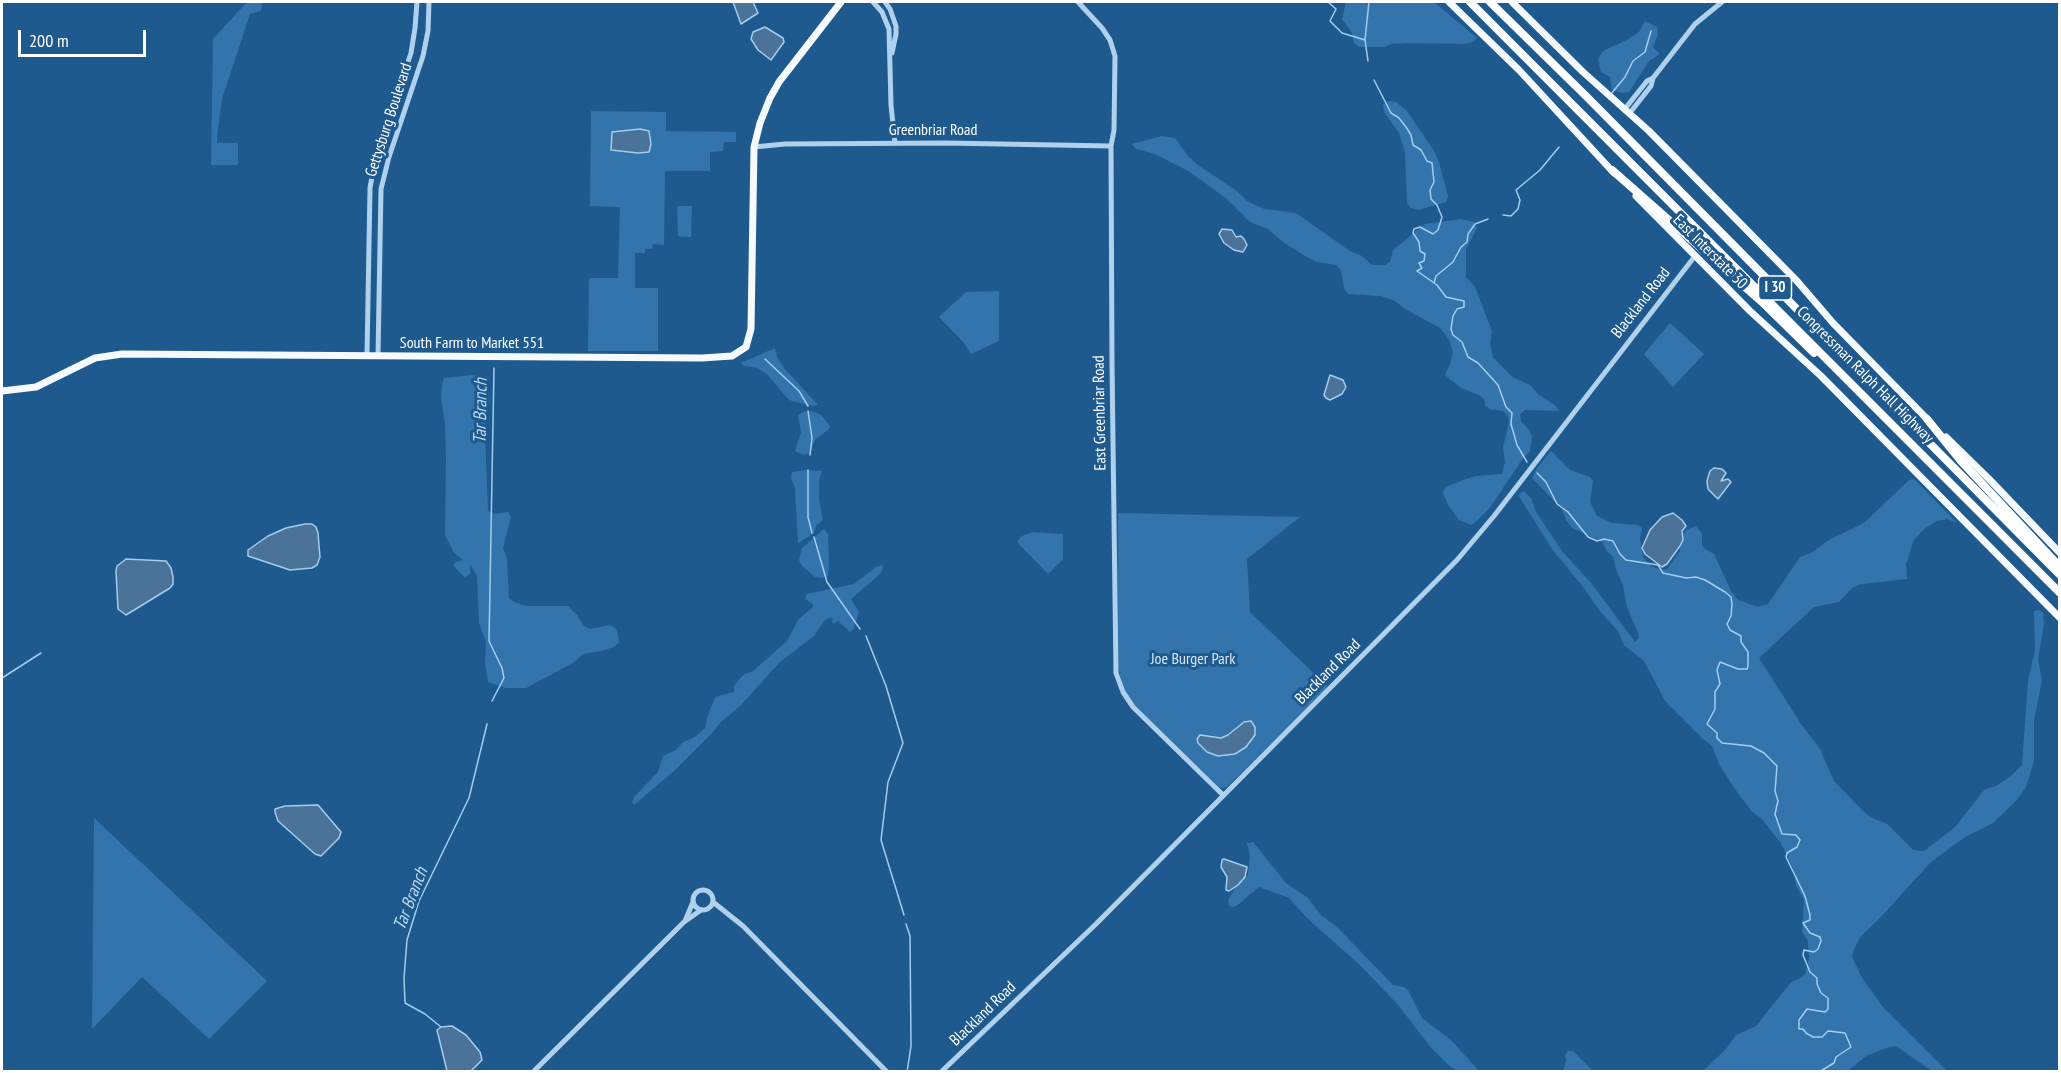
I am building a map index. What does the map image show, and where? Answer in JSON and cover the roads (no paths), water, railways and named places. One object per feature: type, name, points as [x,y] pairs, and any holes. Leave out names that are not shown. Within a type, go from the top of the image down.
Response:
[{"type":"highway","name":"Congressman Ralph Hall Highway","points":[[1470,2],[2060,593]]},
{"type":"highway","name":"Congressman Ralph Hall Highway","points":[[1490,2],[2060,575]]},
{"type":"highway","points":[[1612,170],[1756,297],[1858,396],[1924,455]]},
{"type":"highway","points":[[1927,419],[1960,461],[2060,567]]},
{"type":"main road","name":"South Farm to Market 551","points":[[2,391],[36,387],[101,356],[122,354],[702,358],[732,356],[746,347],[751,329],[754,147],[760,123],[779,82],[841,2]]},
{"type":"main road","name":"East Interstate 30","points":[[1449,2],[1519,70],[1695,256],[1829,384],[2060,618]]},
{"type":"main road","points":[[1512,2],[1737,220],[1797,281],[1833,323],[1989,479],[2060,554]]},
{"type":"street","name":"Gettysburg Boulevard","points":[[367,356],[368,208],[371,180],[411,53],[416,28],[417,2]]},
{"type":"street","name":"Gettysburg Boulevard","points":[[378,356],[381,189],[391,150],[423,56],[428,31],[429,2]]},
{"type":"street","points":[[873,2],[882,12],[889,29],[891,105],[895,143]]},
{"type":"street","points":[[885,2],[896,26],[890,61]]},
{"type":"street","name":"East Greenbriar Road","points":[[1078,2],[1102,28],[1110,40],[1115,56],[1114,130],[1111,146],[1116,673],[1123,692],[1133,707],[1223,795]]},
{"type":"street","points":[[1627,112],[1652,86],[1653,78],[1695,22],[1722,2]]},
{"type":"street","name":"Greenbriar Road","points":[[754,147],[785,144],[895,143],[1111,146]]},
{"type":"street","name":"Blackland Road","points":[[941,1071],[1096,924],[1470,546],[1695,256]]},
{"type":"street","points":[[684,922],[697,893],[702,891],[711,894],[713,902],[743,926],[887,1071]]},
{"type":"street","points":[[694,901],[697,908],[723,911]]},
{"type":"street","points":[[533,1071],[684,922],[713,902]]},
{"type":"waterway","points":[[1328,2],[1336,9],[1330,21],[1342,33],[1365,40],[1368,61]]},
{"type":"waterway","points":[[1365,39],[1369,2]]},
{"type":"waterway","points":[[1611,94],[1625,77],[1633,61],[1645,52],[1651,31]]},
{"type":"waterway","points":[[1374,80],[1391,113],[1399,118],[1411,135],[1413,145],[1421,150],[1427,161],[1432,163],[1434,182],[1430,190],[1431,199],[1437,205],[1442,217],[1438,230],[1433,234],[1420,227],[1414,229],[1413,233],[1419,242],[1420,251],[1425,254],[1424,261],[1419,263],[1422,268],[1417,271],[1437,285],[1446,297],[1464,301],[1464,307],[1457,309],[1453,316],[1451,329],[1453,335],[1462,342],[1468,357],[1478,363],[1498,385],[1506,407],[1512,413],[1511,424],[1517,445],[1527,462]]},
{"type":"waterway","points":[[1503,215],[1511,216],[1518,209],[1520,200],[1516,190],[1540,170],[1559,147]]},
{"type":"waterway","points":[[1434,283],[1436,276],[1453,262],[1461,247],[1467,242],[1468,234],[1475,224],[1488,219]]},
{"type":"waterway","points":[[765,359],[799,391],[808,406]]},
{"type":"waterway","name":"Tar Branch","points":[[492,701],[504,678],[502,668],[489,641],[494,368]]},
{"type":"waterway","points":[[808,411],[812,438],[810,455]]},
{"type":"waterway","points":[[808,470],[808,517],[812,533]]},
{"type":"waterway","points":[[1537,473],[1546,482],[1557,504],[1568,512],[1588,537],[1597,541],[1604,539],[1613,541],[1626,560],[1658,565],[1663,573],[1705,580],[1731,597],[1731,616],[1727,624],[1730,630],[1741,636],[1741,642],[1748,652],[1748,666],[1747,669],[1738,669],[1720,662],[1717,670],[1720,684],[1715,692],[1715,709],[1707,724],[1717,733],[1717,738],[1722,743],[1751,746],[1764,753],[1777,766],[1775,791],[1778,801],[1775,814],[1782,834],[1796,835],[1800,840],[1797,847],[1787,853],[1786,857],[1805,896],[1810,915],[1810,920],[1803,923],[1810,933],[1820,937],[1821,941],[1818,949],[1814,952],[1804,950],[1803,955],[1810,972],[1817,978],[1821,993],[1828,998],[1828,1009],[1825,1012],[1807,1009],[1799,1020],[1799,1029],[1803,1029],[1813,1037],[1822,1037],[1828,1031],[1845,1033],[1851,1047],[1836,1057],[1834,1063],[1819,1072]]},
{"type":"waterway","points":[[814,537],[827,582],[860,629]]},
{"type":"waterway","points":[[866,636],[886,686],[903,743],[888,782],[881,840],[904,915]]},
{"type":"waterway","points":[[2,678],[41,653]]},
{"type":"waterway","name":"Tar Branch","points":[[441,1027],[425,1014],[405,1003],[407,940],[419,901],[469,798],[487,724]]},
{"type":"waterway","points":[[906,924],[910,936],[911,1046],[907,1072]]},
{"type":"park label","name":"Joe Burger Park","points":[[1193,659]]}]
